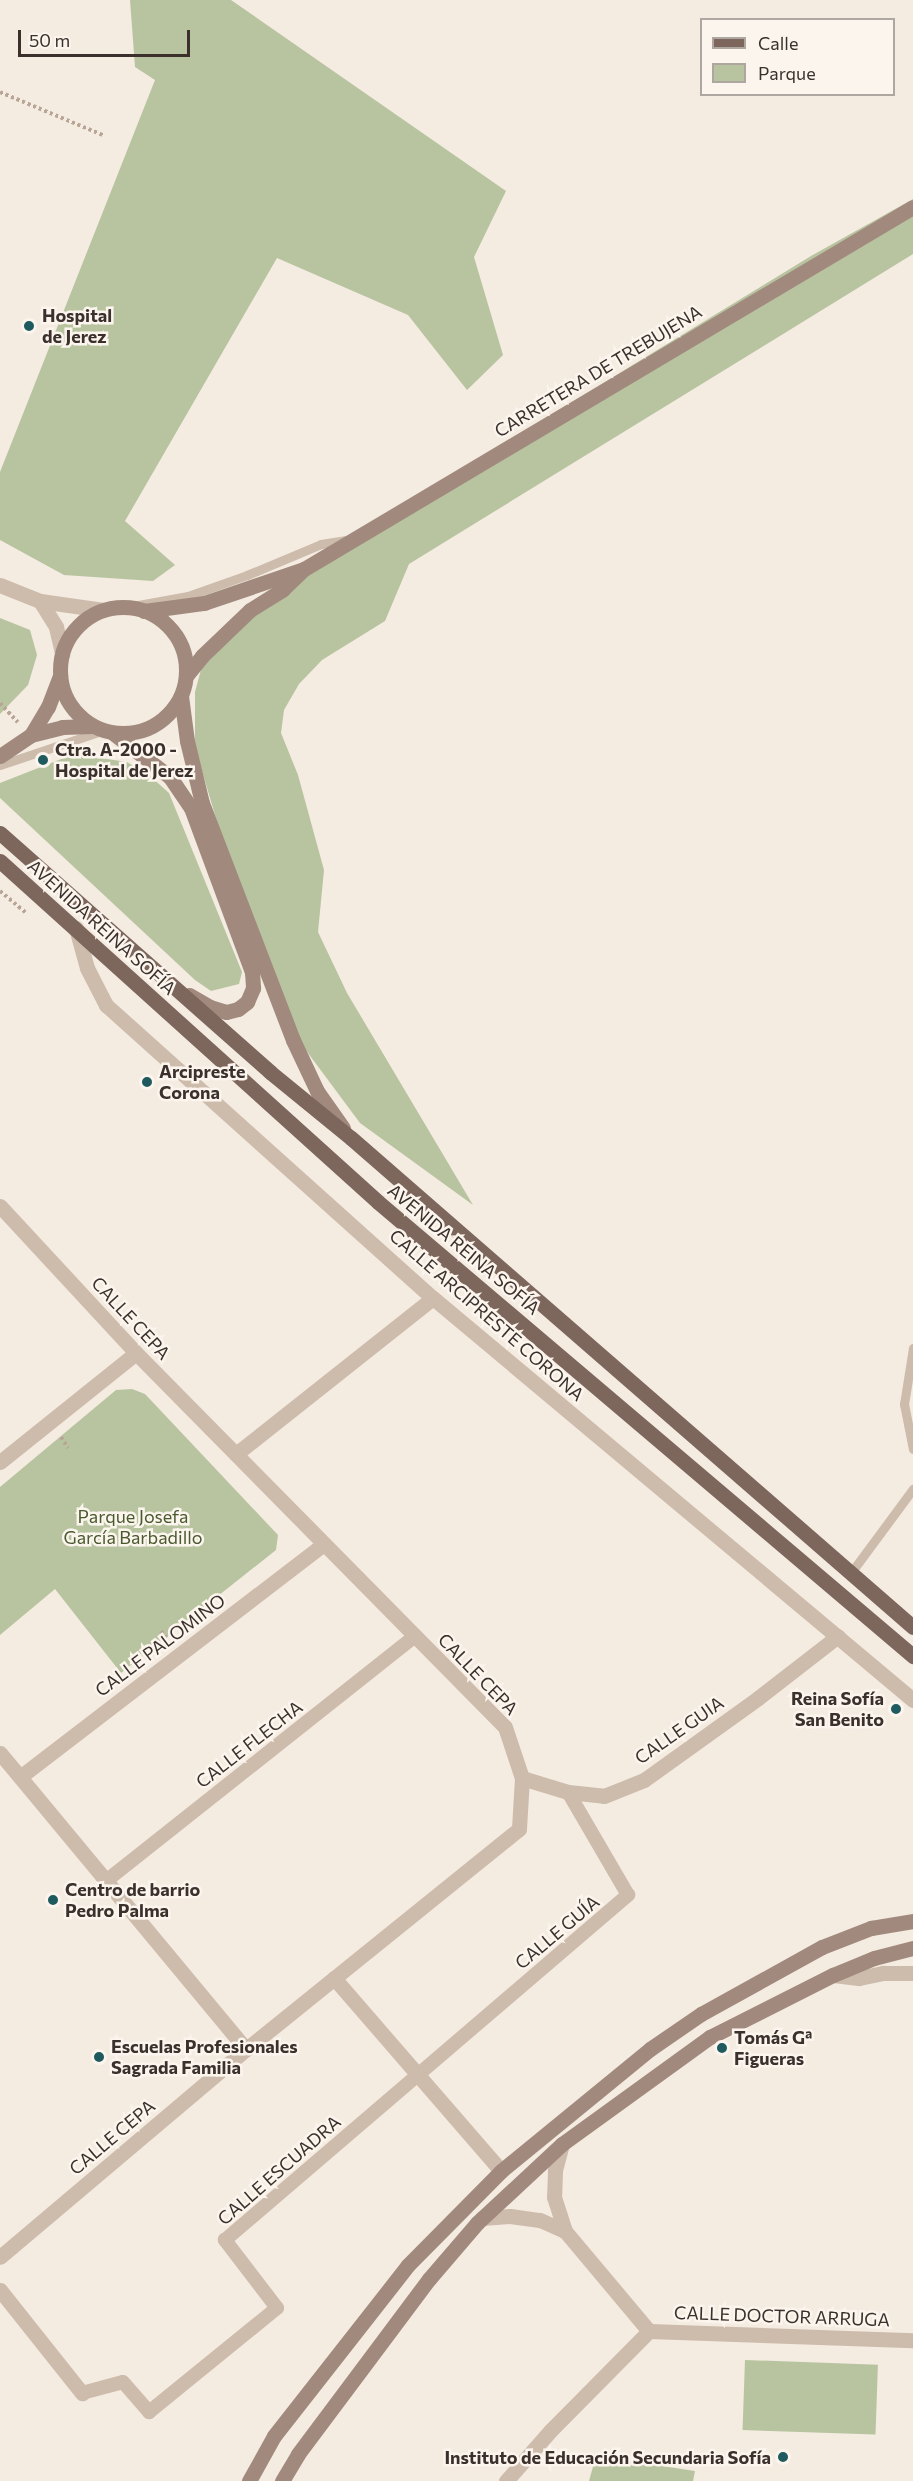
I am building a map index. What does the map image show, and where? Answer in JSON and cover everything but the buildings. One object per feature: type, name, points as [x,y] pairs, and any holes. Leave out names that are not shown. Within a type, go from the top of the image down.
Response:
[{"type":"main road","name":"CARRETERA DE TREBUJENA","points":[[186,676],[201,656],[250,610],[283,589],[304,569],[913,207]]},
{"type":"main road","name":"CARRETERA DE TREBUJENA","points":[[144,611],[204,603],[237,594],[277,576],[304,569]]},
{"type":"main road","points":[[31,735],[48,707],[60,675],[62,654],[71,635],[85,620],[103,610],[122,608],[144,611],[162,621],[176,636],[184,655],[186,676],[181,696],[186,741],[202,803],[264,967],[317,1091],[351,1138]]},
{"type":"main road","points":[[60,675],[65,696],[76,713],[170,777],[191,808],[252,972],[253,988],[247,1002],[238,1009],[226,1012],[210,1007],[166,980]]},
{"type":"main road","points":[[0,756],[31,735],[62,727],[134,733],[153,726],[169,713],[181,696]]},
{"type":"main road","name":"AVENIDA REINA SOFÍA","points":[[2,834],[166,980],[913,1627]]},
{"type":"main road","name":"AVENIDA REINA SOFÍA","points":[[0,861],[354,1181],[913,1656]]},
{"type":"main road","points":[[249,2481],[274,2436],[408,2265],[501,2170],[650,2049],[701,2014],[822,1947],[871,1928],[913,1922]]},
{"type":"main road","points":[[282,2481],[298,2454],[429,2278],[482,2218],[562,2144],[710,2037],[833,1975],[874,1958],[913,1948]]},
{"type":"street","points":[[0,585],[40,601],[103,610]]},
{"type":"street","points":[[40,601],[56,627],[62,654]]},
{"type":"street","name":"CALLE ARCIPRESTE CORONA","points":[[76,928],[87,968],[106,1005],[433,1298],[913,1700]]},
{"type":"street","name":"CALLE CEPA","points":[[0,1206],[136,1353],[505,1727],[522,1778],[519,1829],[246,2049],[0,2257]]},
{"type":"street","points":[[236,1454],[433,1298]]},
{"type":"street","points":[[0,1462],[136,1353]]},
{"type":"street","name":"CALLE PALOMINO","points":[[20,1777],[324,1544]]},
{"type":"street","name":"CALLE FLECHA","points":[[106,1881],[415,1636]]},
{"type":"street","name":"CALLE GUIA","points":[[522,1778],[568,1792],[604,1796],[644,1780],[758,1698],[838,1636]]},
{"type":"street","points":[[0,1753],[246,2049]]},
{"type":"street","name":"CALLE GUÍA","points":[[418,2074],[628,1895],[568,1792]]},
{"type":"street","points":[[833,1975],[859,1978],[883,1973],[913,1973]]},
{"type":"street","points":[[334,1977],[501,2170]]},
{"type":"street","name":"CALLE ESCUADRA","points":[[82,2393],[123,2382],[149,2412],[277,2308],[225,2240],[418,2074]]},
{"type":"street","points":[[506,2481],[551,2430],[650,2331],[566,2231],[554,2197],[555,2171],[562,2144]]},
{"type":"street","points":[[482,2218],[510,2216],[540,2220],[566,2231]]},
{"type":"street","points":[[0,2290],[82,2393]]},
{"type":"street","name":"CALLE DOCTOR ARRUGA","points":[[650,2331],[913,2340]]},
{"type":"lane","points":[[122,608],[189,596],[321,544],[354,539]]},
{"type":"lane","points":[[0,765],[104,730]]},
{"type":"lane","points":[[913,1348],[904,1404],[913,1449]]},
{"type":"lane","points":[[850,1574],[913,1489]]},
{"type":"path","points":[[0,92],[103,135]]},
{"type":"green space","points":[[130,0],[231,0],[506,191],[474,257],[503,355],[467,390],[408,315],[277,258],[125,521],[175,565],[153,581],[64,575],[0,540],[0,472],[155,80],[135,67]]},
{"type":"green space","points":[[913,199],[913,254],[409,564],[385,621],[322,660],[299,684],[284,710],[281,733],[298,775],[324,870],[318,932],[347,993],[473,1205],[360,1123],[302,1045],[230,866],[195,747],[195,692],[207,647],[304,566],[811,256]]},
{"type":"green space","points":[[0,618],[30,630],[37,655],[28,685],[0,714]]},
{"type":"green space","points":[[74,754],[127,762],[150,776],[169,793],[242,972],[239,984],[211,991],[195,980],[0,798],[0,783]]},
{"type":"green space","name":"Parque Josefa García Barbadillo","points":[[132,1389],[145,1394],[278,1535],[276,1550],[121,1673],[55,1589],[0,1635],[0,1487],[116,1390]]},
{"type":"green space","points":[[745,2360],[878,2365],[875,2435],[743,2430]]},
{"type":"green space","points":[[596,2456],[695,2471],[693,2481],[589,2481]]},
{"type":"place","name":"Hospital de Jerez","points":[[29,326]]},
{"type":"place","name":"Ctra. A-2000 - Hospital de Jerez","points":[[43,760]]},
{"type":"place","name":"Arcipreste Corona","points":[[147,1082]]},
{"type":"place","name":"Reina Sofía San Benito","points":[[896,1709]]},
{"type":"place","name":"Centro de barrio Pedro Palma","points":[[53,1900]]},
{"type":"place","name":"Tomás Gª Figueras","points":[[722,2048]]},
{"type":"place","name":"Escuelas Profesionales Sagrada Familia","points":[[99,2057]]},
{"type":"place","name":"Instituto de Educación Secundaria Sofía","points":[[783,2457]]}]
